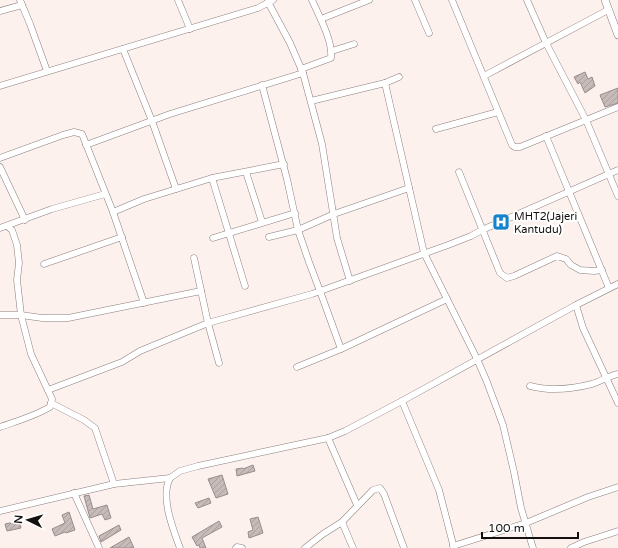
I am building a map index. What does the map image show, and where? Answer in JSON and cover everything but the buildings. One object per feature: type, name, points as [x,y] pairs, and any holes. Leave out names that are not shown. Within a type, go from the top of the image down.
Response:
[{"type":"street","points":[[178,0],[190,29]]},
{"type":"street","points":[[86,145],[152,121],[302,71],[331,58],[332,51],[321,19],[312,0]]},
{"type":"street","points":[[321,19],[369,0]]},
{"type":"street","points":[[415,0],[429,33]]},
{"type":"street","points":[[452,0],[512,145],[515,147],[520,147],[618,107]]},
{"type":"street","points":[[527,0],[546,43],[586,120],[618,196]]},
{"type":"street","points":[[605,0],[618,35]]},
{"type":"street","points":[[0,86],[258,8],[261,3],[270,1],[302,71],[322,144],[337,238],[350,280]]},
{"type":"street","points":[[0,11],[21,2],[47,71]]},
{"type":"street","points":[[484,76],[608,10]]},
{"type":"street","points":[[332,51],[354,44]]},
{"type":"street","points":[[123,49],[152,121],[176,189]]},
{"type":"street","points":[[310,101],[385,83],[399,77]]},
{"type":"street","points":[[385,83],[424,254],[487,382],[502,425],[533,548]]},
{"type":"street","points":[[262,85],[284,164],[298,230],[308,262],[341,349]]},
{"type":"street","points":[[436,129],[498,112]]},
{"type":"street","points":[[0,158],[74,132],[82,134],[113,212],[144,303]]},
{"type":"street","points":[[546,136],[609,288]]},
{"type":"street","points":[[113,212],[144,199],[212,178],[284,164]]},
{"type":"street","points":[[0,167],[25,220]]},
{"type":"street","points":[[48,390],[122,362],[140,352],[208,323],[320,291],[471,236],[618,170]]},
{"type":"street","points":[[246,172],[262,222]]},
{"type":"street","points":[[459,172],[500,273],[507,278],[557,256],[566,259],[571,265],[580,270],[602,270]]},
{"type":"street","points":[[212,178],[245,286]]},
{"type":"street","points":[[269,237],[298,230],[334,214],[409,188]]},
{"type":"street","points":[[0,228],[105,194]]},
{"type":"street","points":[[213,238],[295,213]]},
{"type":"street","points":[[0,427],[32,416],[50,407],[52,399],[31,354],[21,315],[17,280],[19,263],[17,245],[12,230],[7,226]]},
{"type":"street","points":[[44,264],[122,237]]},
{"type":"street","points":[[194,258],[218,363]]},
{"type":"street","points":[[180,548],[169,514],[166,495],[167,484],[170,478],[180,471],[328,438],[345,431],[576,305],[618,284]]},
{"type":"street","points":[[0,316],[21,315],[42,318],[68,318],[201,291]]},
{"type":"street","points":[[297,367],[341,349],[447,299]]},
{"type":"street","points":[[576,305],[583,328],[605,378],[618,403]]},
{"type":"street","points":[[530,386],[540,389],[568,388],[593,384],[618,374]]},
{"type":"street","points":[[402,401],[439,490],[453,547],[526,523],[588,497],[618,487]]},
{"type":"street","points":[[51,403],[84,420],[95,428],[114,484]]},
{"type":"street","points":[[328,438],[357,505]]},
{"type":"street","points":[[0,511],[114,484],[170,478]]},
{"type":"street","points":[[305,548],[342,522],[373,490],[380,488],[384,494],[404,548]]},
{"type":"street","points":[[74,493],[99,548]]},
{"type":"street","points":[[342,522],[353,548]]},
{"type":"street","points":[[571,548],[584,542],[618,531]]},
{"type":"street","points":[[236,548],[242,548]]},
{"type":"place","name":"MHT2(Jajeri Kantudu)","points":[[501,222]]}]
